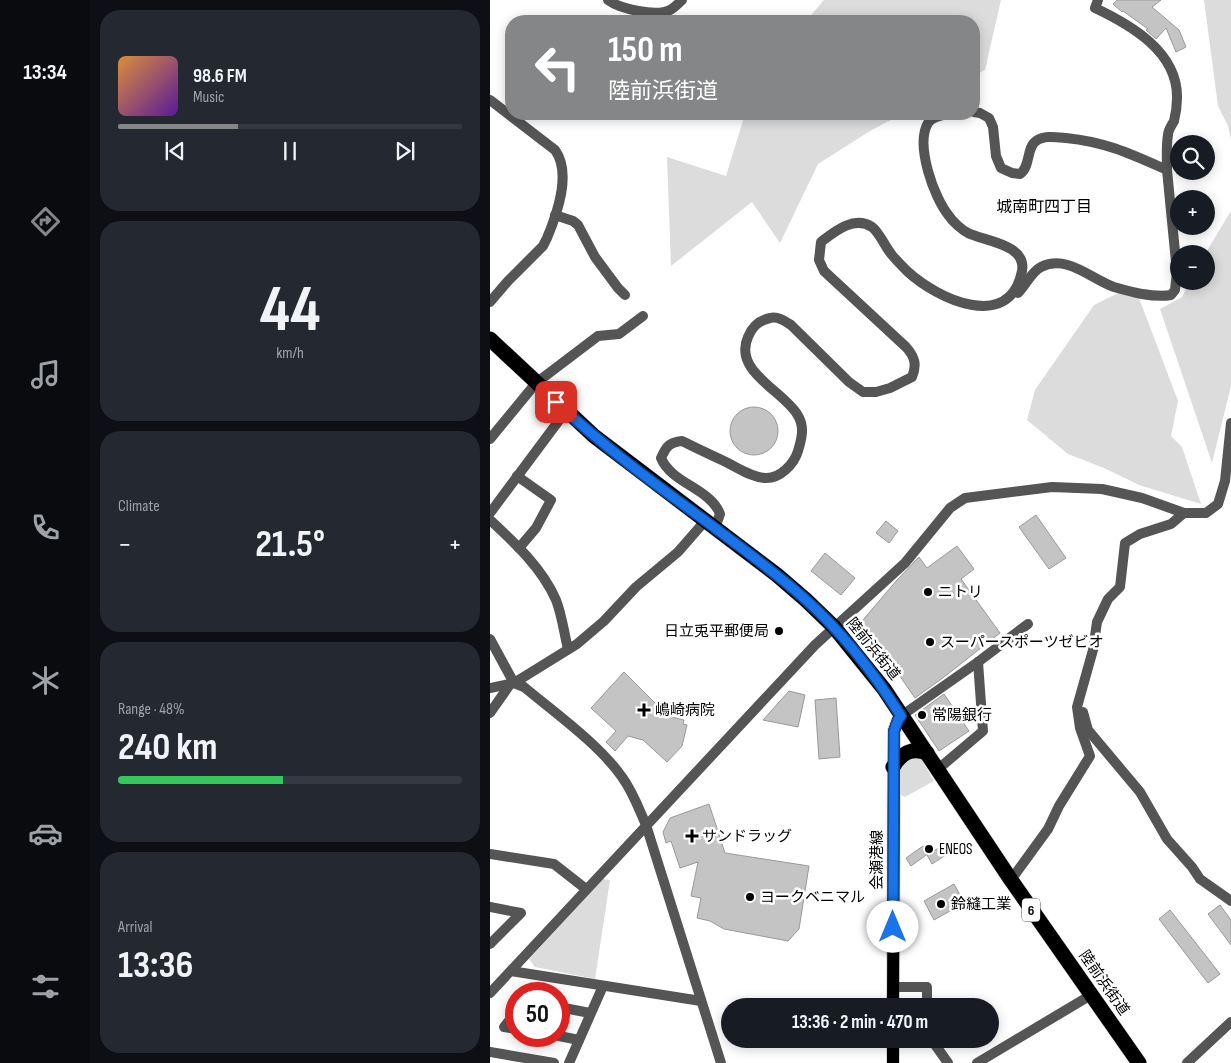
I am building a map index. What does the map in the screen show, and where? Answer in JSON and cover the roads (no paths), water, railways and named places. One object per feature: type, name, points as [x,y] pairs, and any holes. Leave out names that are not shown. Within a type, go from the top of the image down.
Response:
[{"type":"highway","name":"陸前浜街道","points":[[490,339],[566,411],[620,456],[778,575],[834,627],[875,677],[1011,880],[1090,995],[1140,1063]]},
{"type":"highway","points":[[894,767],[902,755],[908,751],[927,753]]},
{"type":"main road","name":"会瀬港線","points":[[893,998],[894,731],[901,716]]},
{"type":"main road","points":[[893,1048],[893,1063]]},
{"type":"street","points":[[608,0],[613,4],[629,9],[660,13],[670,10],[682,0]]},
{"type":"street","points":[[490,688],[513,683],[568,649],[604,621],[636,587],[720,514],[717,505],[665,466],[661,458],[667,446],[673,442],[682,441],[753,476],[767,478],[778,475],[796,457],[802,436],[802,425],[797,413],[759,376],[744,355],[748,336],[761,321],[772,317],[781,319],[791,325],[849,382],[863,392],[876,392],[890,388],[912,377],[915,370],[913,355],[824,270],[819,260],[821,242],[839,228],[850,224],[871,227],[897,261],[908,272],[928,286],[962,303],[1000,307],[1010,302],[1030,276],[1040,267],[1061,264],[1087,272],[1112,286],[1160,297],[1171,295],[1176,290],[1177,272],[1167,170],[1168,134],[1174,120],[1177,95],[1170,69],[1163,56],[1140,34],[1124,23],[1095,8],[1098,0]]},
{"type":"street","points":[[490,100],[505,111]]},
{"type":"street","points":[[980,113],[989,118],[993,127],[996,156],[1001,168],[1012,173],[1020,174],[1026,170],[1033,143],[1041,137],[1056,136],[1090,140],[1114,147],[1167,170]]},
{"type":"street","points":[[490,302],[508,280],[543,246],[555,215],[562,187],[564,169],[561,158],[556,150],[516,120]]},
{"type":"street","points":[[932,120],[925,131],[927,168],[936,195],[949,216],[967,232],[986,240],[1006,245],[1020,258],[1023,268],[1019,282],[1012,294],[1002,303],[994,306]]},
{"type":"street","points":[[555,215],[573,221],[578,226],[595,257],[625,295]]},
{"type":"street","points":[[490,439],[536,383],[598,336],[620,334],[643,316]]},
{"type":"street","points":[[492,505],[517,476],[566,411]]},
{"type":"street","points":[[490,993],[815,645],[905,563],[950,508],[965,498],[1052,487],[1102,489],[1142,498],[1184,513],[1206,513],[1218,504],[1225,481],[1231,423]]},
{"type":"street","points":[[517,476],[551,500],[536,528],[520,548]]},
{"type":"street","points":[[1011,880],[1048,830],[1059,806],[1090,756],[1080,728],[1077,707],[1093,650],[1097,622],[1108,599],[1120,587],[1125,544],[1140,534],[1171,524],[1184,513]]},
{"type":"street","points":[[490,520],[520,548],[547,583],[557,602],[568,649]]},
{"type":"street","points":[[901,716],[1028,624]]},
{"type":"street","points":[[490,639],[513,683],[524,687],[593,745],[613,766],[632,793],[646,825],[721,1063]]},
{"type":"street","points":[[938,770],[983,731],[978,662]]},
{"type":"street","points":[[490,713],[513,683]]},
{"type":"street","points":[[1080,699],[1088,730],[1140,792],[1167,838],[1200,879],[1231,901]]},
{"type":"street","points":[[490,854],[554,864],[586,889]]},
{"type":"street","points":[[490,907],[521,912],[490,944]]},
{"type":"street","points":[[511,971],[701,1001]]},
{"type":"street","points":[[569,1063],[603,986]]},
{"type":"street","points":[[893,987],[927,987],[927,998]]},
{"type":"street","points":[[977,1063],[1090,995]]},
{"type":"street","points":[[570,1009],[590,1013]]},
{"type":"street","points":[[1187,1063],[1231,1022]]},
{"type":"street","points":[[570,1038],[579,1040]]},
{"type":"street","points":[[937,1048],[948,1063]]},
{"type":"street","points":[[490,1052],[554,1063]]},
{"type":"place","name":"ニトリ","points":[[928,592]]},
{"type":"place","name":"日立兎平郵便局","points":[[779,631]]},
{"type":"place","name":"スーパースポーツゼビオ","points":[[930,642]]},
{"type":"place","name":"嶋崎病院","points":[[644,710]]},
{"type":"place","name":"常陽銀行","points":[[922,715]]},
{"type":"place","name":"サンドラッグ","points":[[692,836]]},
{"type":"place","name":"ENEOS","points":[[929,849]]},
{"type":"place","name":"ヨークベニマル","points":[[750,897]]},
{"type":"place","name":"鈴縫工業","points":[[941,904]]},
{"type":"district","name":"城南町四丁目","points":[[1044,207]]}]
